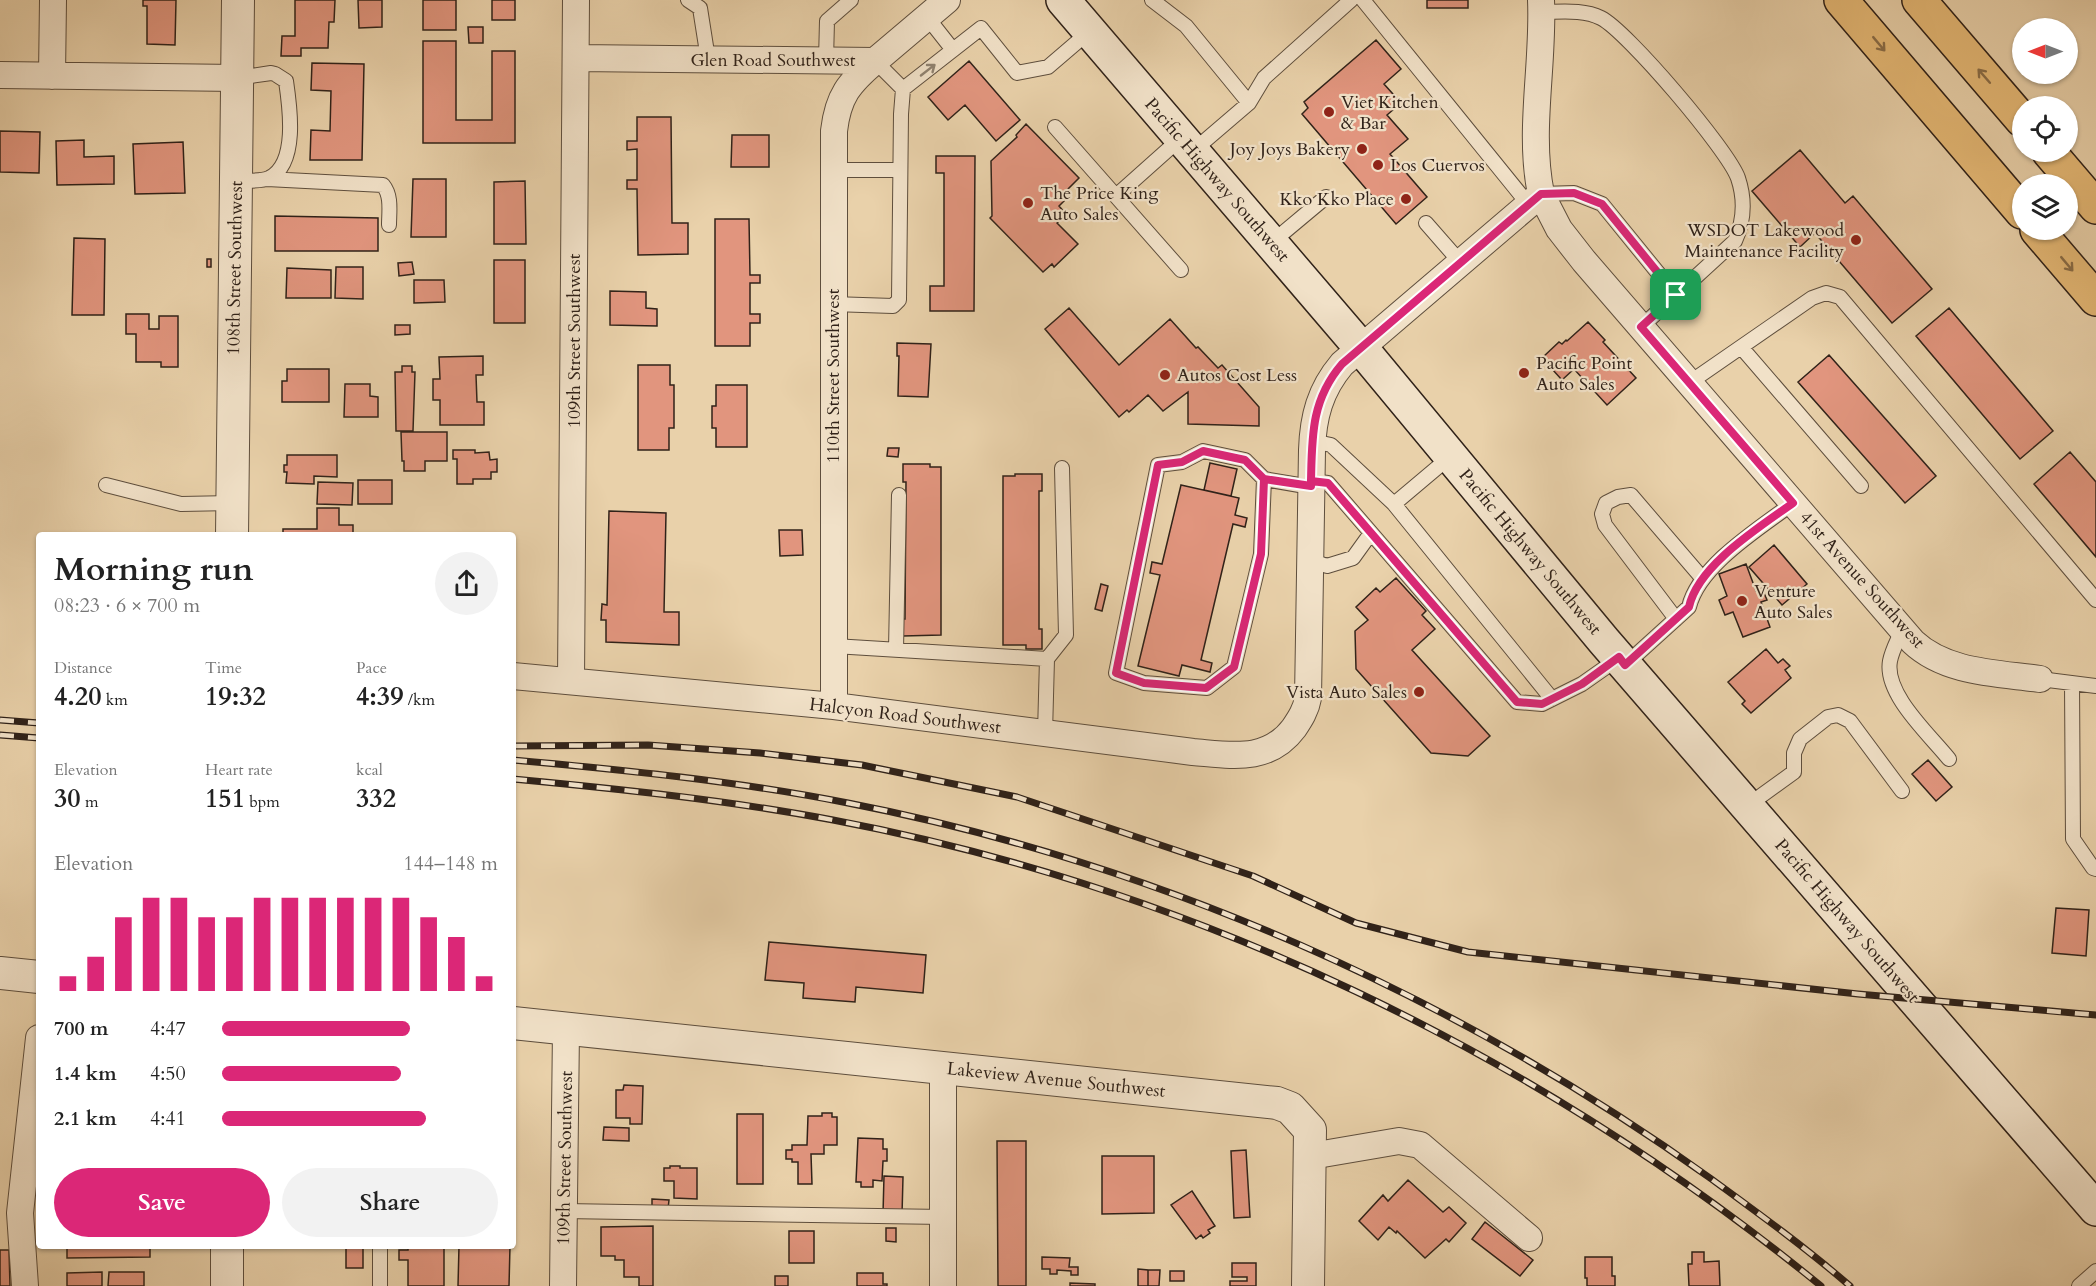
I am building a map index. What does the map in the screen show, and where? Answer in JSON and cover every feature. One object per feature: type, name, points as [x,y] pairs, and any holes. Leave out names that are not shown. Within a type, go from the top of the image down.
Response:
[{"type":"highway","points":[[1841,0],[2012,200]]},
{"type":"highway","points":[[1919,0],[2012,108]]},
{"type":"highway","points":[[2058,162],[2096,207]]},
{"type":"highway","points":[[2046,240],[2096,298]]},
{"type":"main road","name":"Pacific Highway Southwest","points":[[1063,0],[1361,348],[1622,661],[2096,1209]]},
{"type":"street","points":[[52,76],[53,0]]},
{"type":"street","name":"108th Street Southwest","points":[[232,532],[238,0]]},
{"type":"street","name":"109th Street Southwest","points":[[571,681],[576,0]]},
{"type":"street","name":"Glen Road Southwest","points":[[576,58],[875,61],[947,0]]},
{"type":"street","name":"41st Avenue Southwest","points":[[1541,6],[1535,200],[1689,383],[1921,650],[1952,665],[1972,670],[2040,679]]},
{"type":"street","name":"110th Street Southwest","points":[[834,706],[832,170],[834,131],[839,103],[850,85],[875,61]]},
{"type":"street","points":[[0,75],[237,78]]},
{"type":"street","points":[[1310,560],[1312,441],[1315,416],[1323,391],[1342,364],[1535,200]]},
{"type":"street","name":"Halcyon Road Southwest","points":[[516,676],[834,706],[1192,752],[1231,755],[1266,751],[1279,744],[1290,733],[1302,715],[1308,698],[1310,560]]},
{"type":"street","points":[[0,973],[36,977]]},
{"type":"street","name":"Lakeview Avenue Southwest","points":[[516,1023],[1277,1103],[1290,1108],[1310,1130],[1308,1286]]},
{"type":"street","name":"109th Street Southwest","points":[[564,1286],[566,1029]]},
{"type":"street","points":[[25,1286],[10,1213],[36,1056]]},
{"type":"street","points":[[943,1069],[943,1286]]},
{"type":"street","points":[[1311,1156],[1399,1141],[1420,1145],[1529,1238]]},
{"type":"street","points":[[227,1249],[227,1286]]},
{"type":"lane","points":[[688,0],[700,8],[708,59]]},
{"type":"lane","points":[[826,60],[827,21],[850,0]]},
{"type":"lane","points":[[1152,0],[1186,26],[1249,103]]},
{"type":"lane","points":[[1116,196],[1249,103],[1264,78],[1351,0]]},
{"type":"lane","points":[[1363,0],[1535,200],[1574,193],[1602,204],[1676,295]]},
{"type":"lane","points":[[1541,6],[1584,12],[1601,18],[1624,35],[1705,128],[1737,177],[1743,208],[1740,229],[1735,241],[1641,327]]},
{"type":"lane","points":[[927,17],[953,50]]},
{"type":"lane","points":[[832,304],[893,306],[899,300],[903,89],[981,28],[1017,73],[1048,67],[1090,31]]},
{"type":"lane","points":[[875,61],[903,89]]},
{"type":"lane","points":[[237,78],[271,73],[286,81],[288,156],[279,171],[267,180]]},
{"type":"lane","points":[[1055,127],[1181,270]]},
{"type":"lane","points":[[832,170],[900,170]]},
{"type":"lane","points":[[236,181],[267,180],[383,185],[387,190],[389,202],[389,225]]},
{"type":"lane","points":[[1271,243],[1326,197]]},
{"type":"lane","points":[[1426,223],[1461,263]]},
{"type":"lane","points":[[1689,383],[1812,298],[1826,293],[1839,297],[2096,600]]},
{"type":"lane","points":[[1741,347],[1861,486]]},
{"type":"lane","points":[[1312,441],[1331,445],[1394,504],[1551,699]]},
{"type":"lane","points":[[1264,479],[1261,554],[1234,667],[1206,688],[1144,683],[1116,673],[1158,465],[1182,462],[1203,451],[1245,460],[1264,479],[1311,484],[1328,483],[1517,702],[1542,704],[1622,661],[1689,607],[1692,596],[1703,579],[1734,546],[1793,503]]},
{"type":"lane","points":[[1394,504],[1451,456]]},
{"type":"lane","points":[[1045,733],[1047,659],[1066,635],[1062,468]]},
{"type":"lane","points":[[106,484],[181,504],[232,503]]},
{"type":"lane","points":[[896,650],[899,495]]},
{"type":"lane","points":[[1676,619],[1605,525],[1602,514],[1606,503],[1617,497],[1631,495],[1703,579]]},
{"type":"lane","points":[[1310,560],[1327,566],[1353,558],[1371,532]]},
{"type":"lane","points":[[1902,630],[1890,662],[1890,677],[1896,695],[1948,759]]},
{"type":"lane","points":[[834,646],[1047,659]]},
{"type":"lane","points":[[2040,679],[2096,686]]},
{"type":"lane","points":[[2072,683],[2073,839],[2096,869]]},
{"type":"lane","points":[[1747,806],[1794,772],[1794,753],[1800,739],[1828,717],[1838,715],[1850,721],[1902,791]]},
{"type":"lane","points":[[564,1211],[944,1217]]},
{"type":"lane","points":[[380,1249],[380,1286]]},
{"type":"lane","points":[[2079,1286],[2096,1271]]},
{"type":"building","points":[[143,0],[176,0],[175,45],[147,44],[147,6],[143,6]]},
{"type":"building","points":[[295,0],[335,0],[334,22],[329,22],[328,48],[301,48],[301,56],[281,56],[282,36],[295,36]]},
{"type":"building","points":[[358,0],[382,0],[382,27],[359,28]]},
{"type":"building","points":[[423,0],[456,0],[456,30],[423,30]]},
{"type":"building","points":[[492,0],[515,0],[515,20],[492,20]]},
{"type":"building","points":[[1427,0],[1468,0],[1468,8],[1427,8]]},
{"type":"building","points":[[468,27],[483,27],[483,43],[469,43]]},
{"type":"building","points":[[1376,40],[1401,69],[1384,84],[1401,103],[1387,115],[1408,139],[1390,154],[1427,197],[1396,224],[1302,114],[1308,108],[1304,102]]},
{"type":"building","points":[[423,41],[456,41],[456,120],[492,120],[492,51],[515,51],[515,143],[423,143]]},
{"type":"building","points":[[969,61],[1020,120],[996,141],[965,105],[948,120],[928,97]]},
{"type":"building","points":[[312,63],[364,64],[362,160],[310,160],[311,130],[330,131],[331,91],[311,90]]},
{"type":"building","points":[[637,117],[671,117],[672,223],[688,223],[688,254],[638,255],[637,189],[627,189],[627,180],[637,180],[637,149],[627,150],[627,141],[637,141]]},
{"type":"building","points":[[1026,124],[1079,178],[1067,190],[1071,194],[1059,206],[1066,214],[1057,223],[1078,244],[1054,267],[1052,264],[1043,272],[990,218],[992,216],[991,161],[1017,137],[1016,135]]},
{"type":"building","points":[[0,131],[40,132],[39,173],[0,172]]},
{"type":"building","points":[[732,135],[769,135],[769,167],[731,167]]},
{"type":"building","points":[[84,140],[84,157],[114,156],[114,184],[57,185],[56,141]]},
{"type":"building","points":[[183,142],[185,193],[135,194],[133,144]]},
{"type":"building","name":"WSDOT Lakewood Maintenance Facility","points":[[1800,150],[1845,203],[1853,196],[1932,289],[1892,323],[1815,233],[1800,247],[1752,191]]},
{"type":"building","points":[[936,156],[975,156],[974,311],[930,311],[930,286],[944,286],[944,173],[936,173]]},
{"type":"building","points":[[413,179],[446,179],[446,237],[411,237]]},
{"type":"building","points":[[525,181],[526,244],[494,244],[494,182]]},
{"type":"building","points":[[275,216],[378,218],[378,251],[275,251]]},
{"type":"building","points":[[715,219],[749,219],[750,275],[760,275],[760,283],[750,283],[750,314],[760,314],[760,323],[750,323],[750,346],[715,346]]},
{"type":"building","points":[[74,238],[105,239],[104,315],[72,315]]},
{"type":"building","points":[[207,259],[211,259],[211,267],[207,267]]},
{"type":"building","points":[[494,260],[525,260],[525,323],[494,323]]},
{"type":"building","points":[[412,262],[414,274],[399,276],[398,263]]},
{"type":"building","points":[[336,267],[363,267],[363,299],[335,298]]},
{"type":"building","points":[[287,268],[331,270],[331,298],[286,298]]},
{"type":"building","points":[[414,280],[444,280],[445,302],[414,303]]},
{"type":"building","points":[[610,291],[646,292],[646,308],[657,309],[657,326],[610,325]]},
{"type":"building","points":[[1069,308],[1119,365],[1170,319],[1218,368],[1222,365],[1259,407],[1259,426],[1188,424],[1188,392],[1163,411],[1148,395],[1129,412],[1127,410],[1119,417],[1045,329]]},
{"type":"building","points":[[1949,308],[2053,431],[2020,459],[1916,336]]},
{"type":"building","points":[[126,314],[149,314],[149,329],[159,329],[159,316],[178,316],[178,367],[161,367],[161,362],[136,362],[136,334],[126,334]]},
{"type":"building","points":[[1588,322],[1636,378],[1607,405],[1574,369],[1562,380],[1542,358],[1559,342],[1562,344],[1567,341]]},
{"type":"building","points":[[395,325],[410,325],[410,334],[395,335]]},
{"type":"building","points":[[897,343],[931,344],[928,397],[898,396]]},
{"type":"building","points":[[1829,355],[1936,476],[1905,503],[1798,382]]},
{"type":"building","points":[[483,356],[483,375],[476,375],[477,402],[484,402],[484,425],[440,425],[440,400],[433,400],[433,379],[440,379],[439,357]]},
{"type":"building","points":[[638,365],[670,365],[670,385],[674,385],[674,428],[669,428],[669,450],[638,450]]},
{"type":"building","points":[[402,366],[412,366],[412,372],[415,372],[413,431],[396,431],[395,372],[402,372]]},
{"type":"building","points":[[287,369],[329,369],[329,402],[282,402],[282,381],[287,381]]},
{"type":"building","points":[[345,384],[370,384],[370,396],[378,397],[378,417],[344,417]]},
{"type":"building","points":[[716,385],[747,385],[747,447],[716,447],[716,428],[712,428],[712,406],[716,406]]},
{"type":"building","points":[[401,432],[447,432],[447,461],[425,461],[425,471],[404,471]]},
{"type":"building","points":[[888,448],[899,448],[898,457],[887,456]]},
{"type":"building","points":[[453,450],[489,452],[490,460],[497,459],[497,472],[491,472],[491,479],[473,479],[473,484],[457,484],[457,459],[453,459]]},
{"type":"building","points":[[2070,452],[2096,482],[2096,557],[2034,484]]},
{"type":"building","points":[[287,455],[337,455],[337,477],[314,476],[314,484],[286,483],[287,472],[284,472],[284,465],[287,465]]},
{"type":"building","points":[[1210,463],[1237,469],[1231,496],[1204,490]]},
{"type":"building","points":[[903,464],[930,464],[930,467],[941,467],[941,635],[903,636],[906,482],[903,482]]},
{"type":"building","points":[[1015,474],[1042,474],[1042,491],[1039,491],[1039,629],[1042,629],[1042,649],[1026,649],[1026,645],[1003,645],[1003,476],[1015,476]]},
{"type":"building","points":[[358,480],[392,480],[392,504],[358,504]]},
{"type":"building","points":[[318,482],[353,483],[352,505],[317,504]]},
{"type":"building","points":[[1181,485],[1239,498],[1235,515],[1247,518],[1245,527],[1233,524],[1201,660],[1212,663],[1210,672],[1182,665],[1179,676],[1138,666],[1160,575],[1150,573],[1152,562],[1162,564]]},
{"type":"building","points":[[317,508],[339,508],[339,525],[353,525],[353,532],[283,532],[283,529],[317,529]]},
{"type":"building","points":[[609,511],[666,513],[664,612],[679,612],[679,645],[606,642],[606,620],[601,620],[602,604],[607,605]]},
{"type":"building","points":[[779,530],[802,530],[803,555],[780,556]]},
{"type":"building","points":[[1774,545],[1807,584],[1782,605],[1749,567]]},
{"type":"building","name":"Venture Auto Sales","points":[[1746,564],[1756,591],[1762,588],[1767,600],[1761,602],[1770,627],[1743,637],[1733,612],[1725,615],[1719,600],[1727,596],[1719,574]]},
{"type":"building","points":[[1396,578],[1426,611],[1422,615],[1435,629],[1412,650],[1490,736],[1468,756],[1431,753],[1356,669],[1355,631],[1368,620],[1356,607],[1376,588],[1380,592]]},
{"type":"building","points":[[1101,584],[1108,586],[1102,611],[1095,609]]},
{"type":"building","points":[[1766,649],[1778,663],[1783,659],[1790,666],[1785,670],[1791,678],[1751,713],[1742,704],[1745,701],[1728,682]]},
{"type":"building","points":[[1928,760],[1952,787],[1936,801],[1912,774]]},
{"type":"building","points":[[2056,908],[2089,910],[2086,956],[2052,953]]},
{"type":"building","points":[[769,942],[926,955],[923,993],[856,987],[855,1002],[803,998],[804,983],[765,980]]},
{"type":"building","points":[[624,1085],[643,1086],[642,1124],[630,1124],[630,1118],[616,1118],[616,1090],[623,1090]]},
{"type":"building","points":[[822,1113],[832,1113],[832,1117],[837,1117],[837,1145],[824,1145],[824,1154],[811,1154],[812,1184],[798,1184],[798,1162],[786,1159],[786,1150],[792,1150],[792,1145],[807,1145],[808,1116],[822,1116]]},
{"type":"building","points":[[737,1114],[763,1114],[763,1184],[737,1184]]},
{"type":"building","points":[[604,1127],[629,1128],[629,1141],[603,1140]]},
{"type":"building","points":[[858,1138],[883,1139],[883,1149],[887,1149],[887,1161],[883,1161],[882,1181],[873,1180],[873,1187],[861,1187],[861,1182],[856,1182]]},
{"type":"building","points":[[997,1141],[1026,1141],[1026,1286],[998,1286]]},
{"type":"building","points":[[1246,1150],[1250,1217],[1234,1218],[1231,1151]]},
{"type":"building","points":[[1102,1156],[1154,1156],[1154,1213],[1102,1214]]},
{"type":"building","points":[[670,1166],[697,1168],[697,1199],[674,1198],[674,1181],[664,1181],[664,1168],[670,1168]]},
{"type":"building","points":[[884,1176],[903,1177],[902,1215],[883,1214]]},
{"type":"building","points":[[1408,1180],[1443,1212],[1449,1207],[1466,1223],[1449,1242],[1446,1239],[1425,1258],[1397,1231],[1396,1233],[1389,1227],[1378,1240],[1359,1221],[1383,1195],[1388,1201]]},
{"type":"building","points":[[1192,1191],[1215,1226],[1208,1230],[1210,1233],[1203,1238],[1201,1235],[1196,1239],[1171,1205]]},
{"type":"building","points":[[652,1199],[669,1200],[668,1209],[652,1207]]},
{"type":"building","points":[[1485,1222],[1533,1260],[1520,1276],[1472,1239]]},
{"type":"building","points":[[653,1226],[653,1286],[639,1286],[639,1277],[624,1277],[624,1260],[615,1260],[615,1256],[601,1256],[601,1227]]},
{"type":"building","points":[[886,1228],[896,1228],[896,1242],[886,1241]]},
{"type":"building","points":[[789,1231],[814,1231],[814,1263],[789,1263]]},
{"type":"building","points":[[67,1249],[150,1249],[150,1257],[67,1258]]},
{"type":"building","points":[[346,1249],[363,1249],[363,1268],[346,1268]]},
{"type":"building","points":[[444,1249],[444,1286],[408,1286],[408,1260],[399,1260],[399,1250]]},
{"type":"building","points":[[459,1249],[510,1249],[509,1286],[458,1286]]},
{"type":"building","points":[[0,1250],[9,1250],[10,1286],[0,1286]]},
{"type":"building","points":[[1692,1252],[1704,1252],[1704,1262],[1719,1261],[1720,1286],[1689,1286],[1688,1264],[1692,1264]]},
{"type":"building","points":[[1042,1257],[1070,1258],[1069,1267],[1078,1267],[1078,1275],[1071,1275],[1071,1271],[1057,1270],[1057,1274],[1050,1274],[1050,1269],[1042,1269]]},
{"type":"building","points":[[1585,1257],[1612,1257],[1612,1276],[1615,1276],[1615,1286],[1587,1286]]},
{"type":"building","points":[[1232,1263],[1256,1263],[1256,1286],[1230,1286],[1230,1281],[1247,1281],[1247,1277],[1232,1277]]},
{"type":"building","points":[[1138,1269],[1148,1270],[1148,1286],[1138,1286]]},
{"type":"building","points":[[1148,1270],[1160,1270],[1159,1286],[1148,1286]]},
{"type":"building","points":[[1170,1271],[1184,1271],[1184,1281],[1170,1281]]},
{"type":"building","points":[[102,1272],[102,1286],[67,1286],[67,1273]]},
{"type":"building","points":[[109,1272],[144,1272],[144,1286],[108,1286]]},
{"type":"building","points":[[857,1273],[883,1273],[883,1284],[887,1286],[857,1286]]},
{"type":"building","points":[[775,1276],[788,1276],[788,1286],[775,1286]]},
{"type":"building","points":[[1070,1283],[1095,1284],[1095,1286],[1070,1286]]},
{"type":"railway","points":[[0,720],[36,723]]},
{"type":"railway","points":[[0,735],[36,738]]},
{"type":"railway","points":[[516,746],[648,745],[760,753],[862,765],[1017,797],[1253,876],[1356,923],[1468,952],[1858,994],[2096,1015]]},
{"type":"railway","points":[[516,760],[723,782],[848,803],[963,829],[1077,861],[1189,900],[1299,944],[1406,995],[1511,1051],[1612,1112],[1710,1178],[1799,1244],[1850,1286]]},
{"type":"railway","points":[[516,779],[713,801],[833,820],[967,850],[1100,889],[1229,936],[1356,991],[1479,1055],[1598,1125],[1712,1202],[1821,1286]]},
{"type":"place","name":"Viet Kitchen & Bar","points":[[1329,112]]},
{"type":"place","name":"Joy Joys Bakery","points":[[1362,149]]},
{"type":"place","name":"Los Cuervos","points":[[1378,165]]},
{"type":"place","name":"Kko Kko Place","points":[[1406,199]]},
{"type":"place","name":"The Price King Auto Sales","points":[[1028,203]]},
{"type":"place","name":"WSDOT Lakewood Maintenance Facility","points":[[1856,240]]},
{"type":"place","name":"Pacific Point Auto Sales","points":[[1524,373]]},
{"type":"place","name":"Autos Cost Less","points":[[1165,375]]},
{"type":"place","name":"Venture Auto Sales","points":[[1742,601]]},
{"type":"place","name":"Vista Auto Sales","points":[[1419,692]]},
{"type":"route","points":[[1676,295],[1602,204],[1574,193],[1541,194],[1342,364],[1327,382],[1315,416],[1312,441],[1311,481],[1311,486],[1264,479],[1261,554],[1234,667],[1206,688],[1144,683],[1116,673],[1158,465],[1182,462],[1203,451],[1245,460],[1264,479],[1311,486],[1311,481],[1328,483],[1517,702],[1542,704],[1582,684],[1619,657],[1625,665],[1689,607],[1692,596],[1703,579],[1734,546],[1793,503],[1641,327],[1676,295]]}]
